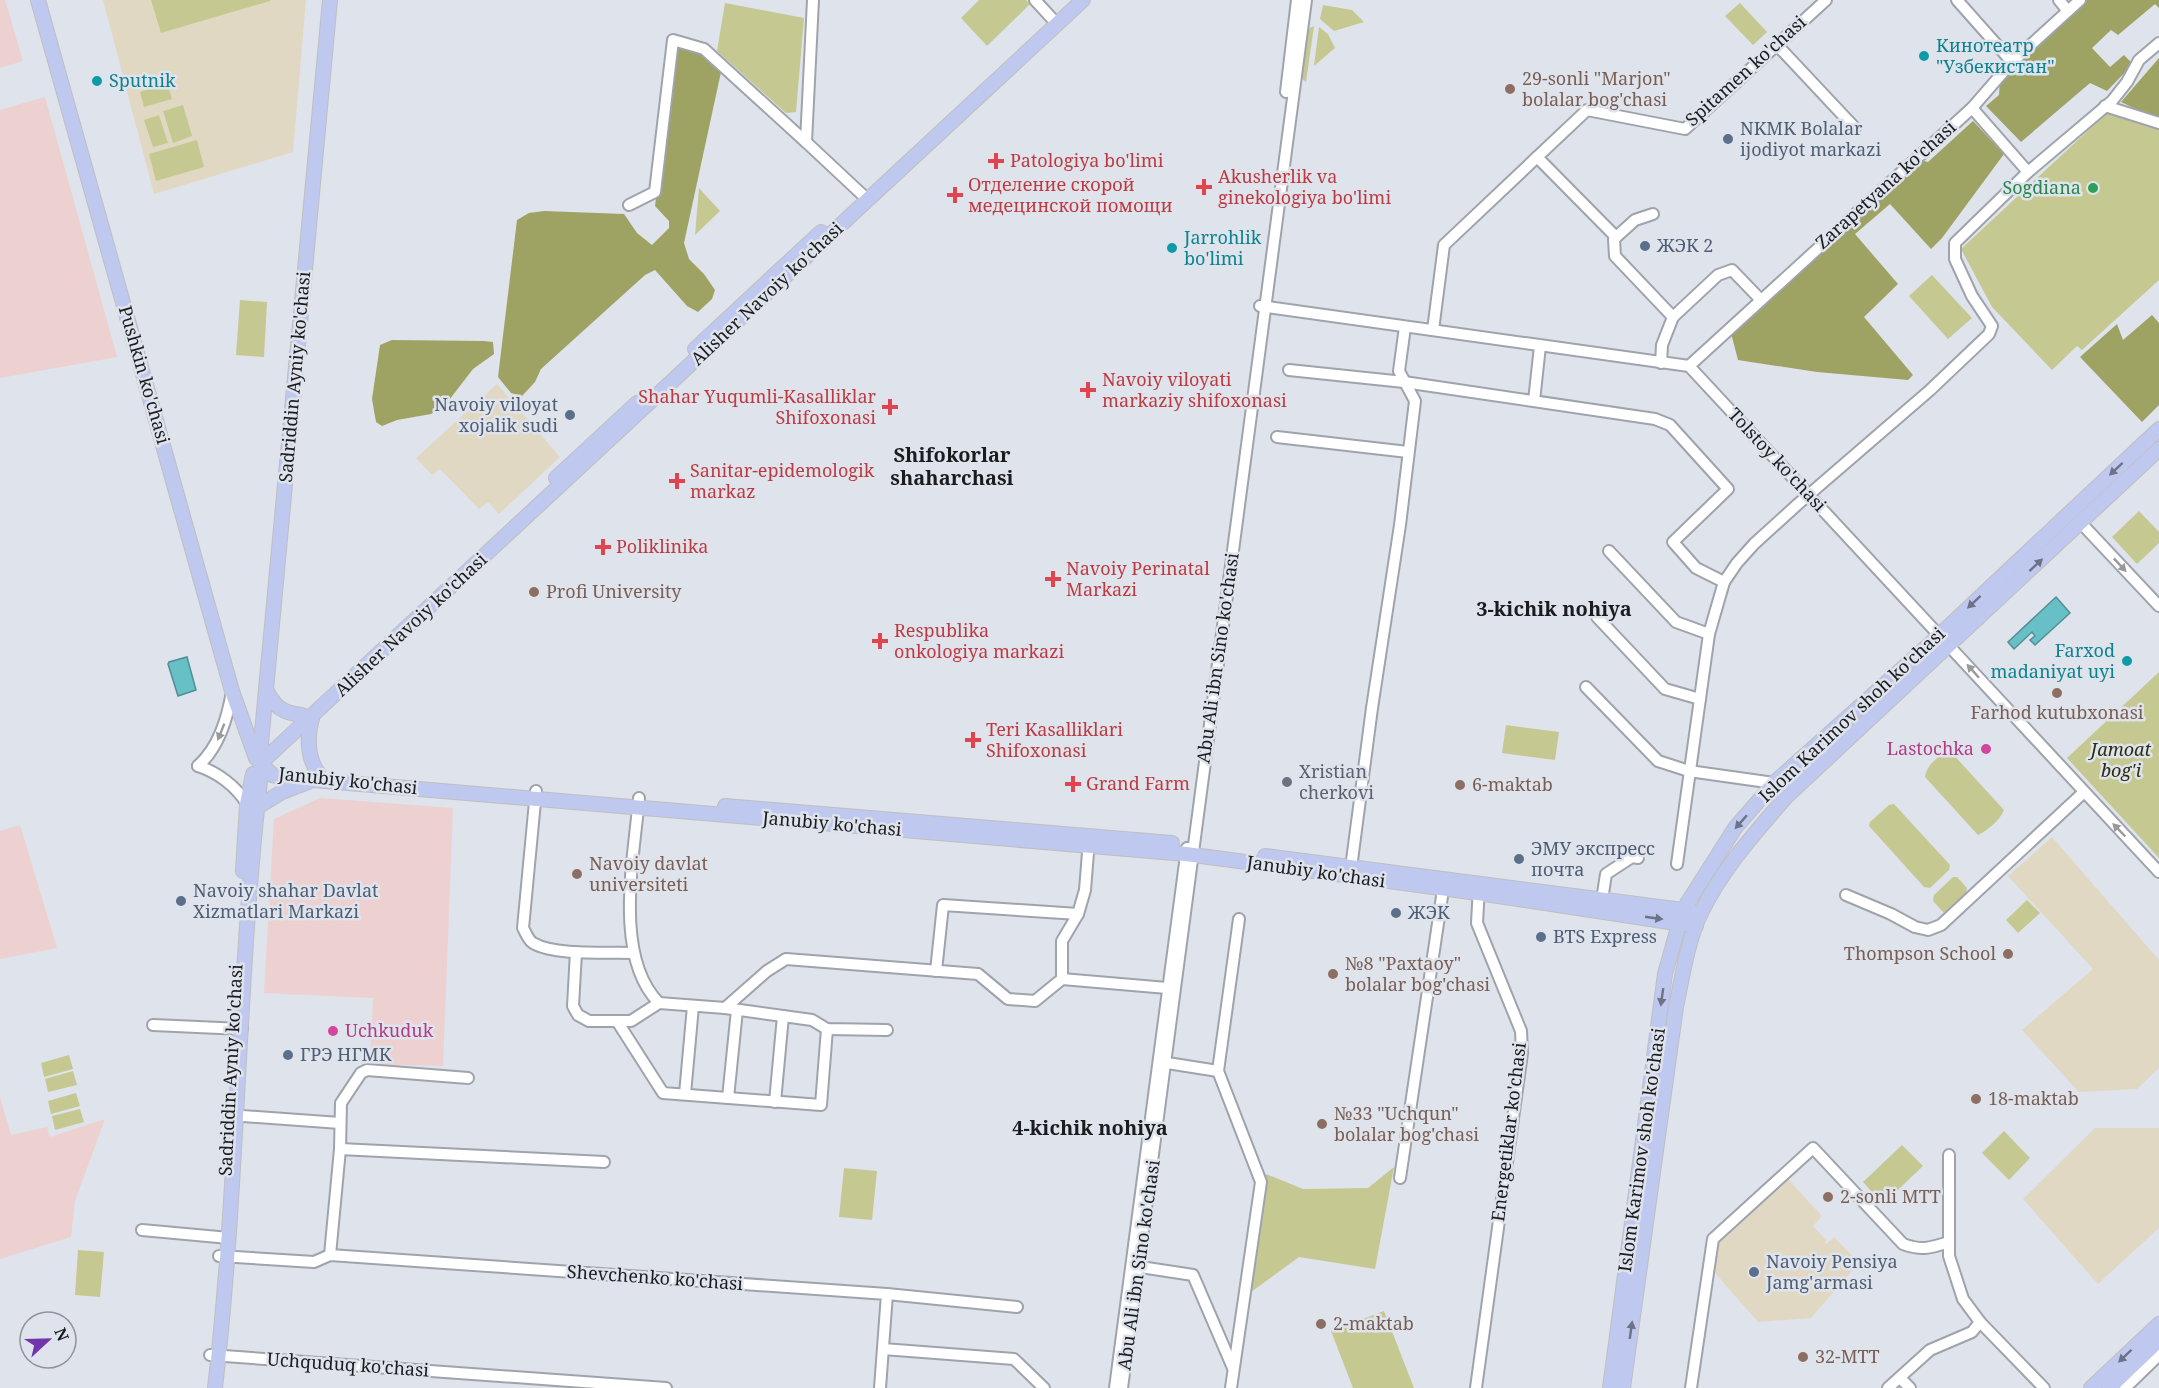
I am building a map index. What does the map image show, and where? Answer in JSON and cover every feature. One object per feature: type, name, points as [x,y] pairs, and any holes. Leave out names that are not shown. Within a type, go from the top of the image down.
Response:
[{"type":"main road","name":"Pushkin ko'chasi","points":[[39,0],[232,692],[260,755]]},
{"type":"main road","name":"Sadriddin Ayniy ko'chasi","points":[[215,1388],[215,1355],[224,1257],[252,806],[260,755],[330,0]]},
{"type":"main road","name":"Alisher Navoiy ko'chasi","points":[[1054,21],[1070,0]]},
{"type":"main road","name":"Alisher Navoiy ko'chasi","points":[[260,755],[307,715],[1054,21],[1083,0]]},
{"type":"main road","name":"Islom Karimov shoh ko'chasi","points":[[1623,1388],[1676,1007],[1698,920],[1745,843],[1786,797],[2159,429]]},
{"type":"main road","name":"Islom Karimov shoh ko'chasi","points":[[1610,1388],[1665,974],[1681,916],[1735,828],[1774,783],[2081,523],[2159,449]]},
{"type":"main road","points":[[252,806],[316,776],[308,748],[307,715],[291,714],[278,709],[266,689]]},
{"type":"main road","name":"Janubiy ko'chasi","points":[[260,755],[276,766],[316,776],[1190,850],[1444,879],[1478,888],[1602,900],[1698,920]]},
{"type":"main road","name":"Janubiy ko'chasi","points":[[1190,850],[1681,916]]},
{"type":"main road","points":[[2091,1388],[2159,1324]]},
{"type":"main road","points":[[2109,1388],[2159,1340]]},
{"type":"main road","name":"Sadriddin Ayniy ko'chasi","points":[[207,1388],[215,1355]]},
{"type":"street","points":[[806,142],[813,0]]},
{"type":"street","points":[[1035,0],[1054,21]]},
{"type":"street","name":"Abu Ali ibn Sino ko'chasi","points":[[1263,307],[1297,0]]},
{"type":"street","name":"Abu Ali ibn Sino ko'chasi","points":[[1115,1388],[1220,644],[1263,307],[1306,0]]},
{"type":"street","name":"Spitamen ko'chasi","points":[[1433,330],[1444,245],[1587,110],[1685,129],[1826,0]]},
{"type":"street","points":[[1957,0],[2012,62]]},
{"type":"street","points":[[2059,0],[2068,11]]},
{"type":"street","name":"Zarapetyana ko'chasi","points":[[1689,366],[1972,108],[2012,62],[2080,0]]},
{"type":"street","points":[[629,205],[655,192],[673,40],[704,49],[866,197]]},
{"type":"street","points":[[1677,864],[1709,634],[1724,582],[1737,562],[1754,544],[1929,391],[1989,334],[1992,326],[1972,296],[1955,259],[1955,243],[2028,172],[2112,101],[2127,82],[2139,60],[2159,43]]},
{"type":"street","points":[[1777,45],[1856,128]]},
{"type":"street","points":[[2105,106],[2159,123]]},
{"type":"street","points":[[1972,108],[2028,172]]},
{"type":"street","points":[[1537,157],[1615,238],[1615,256],[1673,317]]},
{"type":"street","points":[[1615,238],[1635,220],[1653,214]]},
{"type":"street","points":[[1661,363],[1662,345],[1673,317],[1718,275],[1732,270],[1760,299]]},
{"type":"street","points":[[1263,307],[1689,366]]},
{"type":"street","points":[[1351,868],[1372,708],[1400,525],[1415,401],[1399,371],[1405,327]]},
{"type":"street","points":[[1534,401],[1540,346]]},
{"type":"street","name":"Tolstoy ko'chasi","points":[[1689,366],[2083,793],[2159,872]]},
{"type":"street","points":[[1289,370],[1404,382],[1655,419],[1670,425],[1728,489],[1673,542],[1696,568],[1724,582]]},
{"type":"street","points":[[1277,437],[1408,452]]},
{"type":"street","points":[[2081,523],[2159,606]]},
{"type":"street","points":[[1610,551],[1676,622],[1709,634]]},
{"type":"street","points":[[1597,617],[1665,689],[1700,699]]},
{"type":"street","points":[[1586,687],[1658,761],[1689,771],[1774,783]]},
{"type":"street","points":[[232,692],[228,712],[215,746],[198,766],[212,770],[252,806]]},
{"type":"street","points":[[1846,895],[1915,927],[1928,930],[1941,926],[2083,793]]},
{"type":"street","points":[[535,795],[523,928],[531,942],[544,948],[576,952],[633,953]]},
{"type":"street","points":[[639,802],[629,919],[633,953],[648,992],[659,1003]]},
{"type":"street","points":[[1062,978],[1062,941],[1078,914],[1085,890],[1089,841]]},
{"type":"street","name":"Abu Ali ibn Sino ko'chasi","points":[[1162,1063],[1167,988],[1190,850]]},
{"type":"street","points":[[1602,900],[1606,874],[1632,857],[1638,858]]},
{"type":"street","points":[[1400,1178],[1444,879]]},
{"type":"street","name":"Energetiklar ko'chasi","points":[[1476,1388],[1522,1053],[1521,1031],[1477,923],[1478,888]]},
{"type":"street","points":[[936,971],[943,905],[1078,914]]},
{"type":"street","points":[[1231,1388],[1261,1182],[1218,1071],[1239,918]]},
{"type":"street","points":[[576,952],[573,1006],[578,1015],[589,1021],[631,1021],[659,1003],[731,1009],[813,1020],[827,1029],[887,1030]]},
{"type":"street","points":[[728,1098],[731,1009],[767,971],[786,959],[978,974],[1008,999],[1035,1001],[1062,978],[1167,988]]},
{"type":"street","points":[[685,1095],[693,1006]]},
{"type":"street","points":[[775,1102],[783,1016]]},
{"type":"street","points":[[617,1021],[663,1093],[821,1105],[827,1029]]},
{"type":"street","points":[[153,1025],[238,1029]]},
{"type":"street","points":[[1162,1063],[1218,1071]]},
{"type":"street","points":[[330,1255],[340,1149],[341,1102],[361,1073],[367,1070],[468,1078]]},
{"type":"street","points":[[232,1115],[340,1122]]},
{"type":"street","points":[[1691,1388],[1713,1239],[1813,1148],[1904,1245],[1917,1249],[1930,1249],[1949,1242]]},
{"type":"street","points":[[340,1149],[604,1162]]},
{"type":"street","points":[[1949,1155],[1949,1256],[1963,1299],[1980,1323],[2044,1388]]},
{"type":"street","points":[[142,1230],[225,1238]]},
{"type":"street","name":"Shevchenko ko'chasi","points":[[224,1257],[314,1262],[330,1255],[887,1294],[1017,1306]]},
{"type":"street","points":[[1134,1266],[1193,1275],[1233,1368]]},
{"type":"street","name":"Abu Ali ibn Sino ko'chasi","points":[[1122,1388],[1134,1266]]},
{"type":"street","points":[[880,1388],[887,1294]]},
{"type":"street","points":[[1888,1388],[1930,1350],[1972,1332],[1980,1323]]},
{"type":"street","points":[[883,1349],[1014,1359],[1044,1388]]},
{"type":"street","name":"Uchquduq ko'chasi","points":[[215,1355],[666,1388]]},
{"type":"street","points":[[2125,1388],[2159,1355]]},
{"type":"street","points":[[1900,1378],[1910,1388]]},
{"type":"shaded area","points":[[0,0],[5,0],[23,61],[0,68]]},
{"type":"shaded area","points":[[103,0],[306,0],[293,152],[154,194]]},
{"type":"shaded area","points":[[45,97],[117,357],[0,378],[0,110]]},
{"type":"shaded area","points":[[497,384],[560,457],[499,514],[488,502],[479,509],[440,469],[432,475],[416,458]]},
{"type":"shaded area","points":[[320,798],[453,808],[443,1066],[370,1064],[373,998],[264,993],[274,819]]},
{"type":"shaded area","points":[[20,825],[57,948],[0,959],[0,831]]},
{"type":"shaded area","points":[[2052,837],[2159,960],[2159,1068],[2137,1089],[2079,1092],[2022,1030],[2093,969],[2008,876]]},
{"type":"shaded area","points":[[0,1097],[11,1135],[47,1127],[50,1137],[105,1119],[75,1201],[71,1237],[0,1259]]},
{"type":"shaded area","points":[[2095,1128],[2159,1128],[2159,1228],[2098,1284],[2023,1199]]},
{"type":"shaded area","points":[[1786,1177],[1822,1216],[1813,1226],[1826,1240],[1825,1242],[1827,1244],[1834,1237],[1859,1263],[1811,1318],[1758,1322],[1716,1274],[1713,1265],[1719,1239]]},
{"type":"green space","points":[[151,0],[270,0],[270,1],[161,33]]},
{"type":"green space","points":[[979,0],[1026,0],[1030,4],[987,46],[961,18]]},
{"type":"green space","points":[[2087,0],[2159,0],[2159,8],[2155,4],[2118,35],[2111,30],[2092,48],[2110,67],[2124,55],[2133,64],[2107,91],[2090,83],[2021,142],[1986,106],[1999,95],[2000,80]]},
{"type":"green space","points":[[725,3],[804,18],[796,112],[786,113],[717,51]]},
{"type":"green space","points":[[1740,3],[1767,32],[1753,45],[1725,16]]},
{"type":"green space","points":[[1323,5],[1352,10],[1364,22],[1334,31],[1320,19]]},
{"type":"green space","points":[[1314,26],[1306,82],[1301,78],[1308,29]]},
{"type":"green space","points":[[1319,27],[1328,34],[1335,48],[1314,66]]},
{"type":"green space","points":[[677,45],[702,53],[721,72],[684,243],[689,259],[704,274],[715,290],[712,299],[698,312],[687,306],[655,270],[645,275],[541,369],[535,382],[522,396],[511,393],[498,377],[517,220],[529,213],[544,211],[624,214],[637,233],[652,245],[669,228],[669,221],[655,206]]},
{"type":"green space","points":[[2159,58],[2159,120],[2121,102]]},
{"type":"green space","points":[[167,83],[172,99],[144,107],[140,92]]},
{"type":"green space","points":[[183,105],[192,136],[173,143],[163,111]]},
{"type":"green space","name":"Sogdiana","points":[[2110,110],[2159,127],[2159,280],[2082,350],[2077,346],[2052,370],[1992,307],[1961,249]]},
{"type":"green space","points":[[159,115],[168,143],[153,147],[144,120]]},
{"type":"green space","points":[[1973,121],[2004,154],[1942,238],[1931,249],[1890,204],[1855,234],[1898,284],[1864,317],[1913,375],[1908,380],[1817,372],[1738,360],[1731,333],[1917,159],[1928,162]]},
{"type":"green space","points":[[197,140],[204,167],[156,181],[149,154]]},
{"type":"green space","points":[[699,188],[720,211],[695,235]]},
{"type":"green space","points":[[1932,275],[1972,318],[1948,339],[1909,296]]},
{"type":"green space","points":[[240,300],[267,302],[264,357],[236,355]]},
{"type":"green space","points":[[2152,315],[2159,323],[2159,405],[2142,422],[2080,357],[2117,324],[2123,340]]},
{"type":"green space","points":[[392,340],[493,342],[494,354],[473,369],[446,404],[431,414],[397,420],[382,426],[376,422],[372,399],[380,345]]},
{"type":"green space","points":[[2139,511],[2159,532],[2159,543],[2137,564],[2112,537]]},
{"type":"green space","name":"Jamoat bog'i","points":[[2159,672],[2159,858],[2067,758]]},
{"type":"green space","points":[[1506,725],[1559,732],[1555,760],[1502,753]]},
{"type":"green space","points":[[1950,751],[2004,810],[1993,824],[1978,835],[1925,777],[1934,761]]},
{"type":"green space","points":[[1894,804],[1950,865],[1949,870],[1930,888],[1924,887],[1869,826],[1870,822],[1889,805]]},
{"type":"green space","points":[[1953,877],[1957,877],[1967,888],[1966,893],[1944,913],[1933,901],[1934,895]]},
{"type":"green space","points":[[2027,900],[2040,913],[2018,933],[2006,920]]},
{"type":"green space","points":[[69,1055],[73,1069],[44,1077],[41,1063]]},
{"type":"green space","points":[[73,1071],[77,1085],[48,1092],[45,1079]]},
{"type":"green space","points":[[76,1093],[80,1106],[51,1114],[48,1101]]},
{"type":"green space","points":[[80,1109],[84,1122],[55,1130],[52,1116]]},
{"type":"green space","points":[[2004,1131],[2030,1158],[2009,1180],[1982,1153]]},
{"type":"green space","points":[[1902,1145],[1923,1166],[1883,1204],[1863,1182]]},
{"type":"green space","points":[[1394,1167],[1375,1269],[1299,1257],[1251,1292],[1266,1174],[1303,1189],[1368,1188]]},
{"type":"green space","points":[[844,1168],[877,1171],[872,1220],[839,1217]]},
{"type":"green space","points":[[78,1250],[104,1252],[100,1297],[75,1295]]},
{"type":"green space","points":[[1384,1311],[1414,1388],[1353,1388],[1331,1331]]},
{"type":"water","points":[[2056,597],[2070,613],[2035,645],[2030,640],[2035,636],[2032,632],[2014,649],[2008,642]]},
{"type":"water","points":[[187,657],[196,690],[178,696],[168,664]]},
{"type":"place","name":"Кинотеатр \"Узбекистан\"","points":[[1924,56]]},
{"type":"place","name":"Sputnik","points":[[97,81]]},
{"type":"place","name":"29-sonli \"Marjon\" bolalar bog'chasi","points":[[1510,89]]},
{"type":"place","name":"NKMK Bolalar ijodiyot markazi","points":[[1728,139]]},
{"type":"place","name":"Patologiya bo'limi","points":[[996,161]]},
{"type":"place","name":"Akusherlik va ginekologiya bo'limi","points":[[1204,187]]},
{"type":"place","name":"Sogdiana","points":[[2093,188]]},
{"type":"place","name":"Отделение скорой медецинской помощи","points":[[955,195]]},
{"type":"place","name":"ЖЭК 2","points":[[1645,246]]},
{"type":"place","name":"Jarrohlik bo'limi","points":[[1172,248]]},
{"type":"place","name":"Navoiy viloyati markaziy shifoxonasi","points":[[1088,390]]},
{"type":"place","name":"Shahar Yuqumli-Kasalliklar Shifoxonasi","points":[[890,407]]},
{"type":"place","name":"Navoiy viloyat xojalik sudi","points":[[570,415]]},
{"type":"place","name":"Sanitar-epidemologik markaz","points":[[677,481]]},
{"type":"place","name":"Poliklinika","points":[[603,547]]},
{"type":"place","name":"Navoiy Perinatal Markazi","points":[[1053,579]]},
{"type":"place","name":"Profi University","points":[[534,592]]},
{"type":"place","name":"Respublika onkologiya markazi","points":[[880,641]]},
{"type":"place","name":"Farxod madaniyat uyi","points":[[2127,661]]},
{"type":"place","name":"Farhod kutubxonasi","points":[[2057,693]]},
{"type":"place","name":"Teri Kasalliklari Shifoxonasi","points":[[973,740]]},
{"type":"place","name":"Lastochka","points":[[1986,749]]},
{"type":"place","name":"Xristian cherkovi","points":[[1287,782]]},
{"type":"place","name":"Grand Farm","points":[[1073,784]]},
{"type":"place","name":"6-maktab","points":[[1460,785]]},
{"type":"place","name":"ЭМУ экспресс почта","points":[[1519,859]]},
{"type":"place","name":"Navoiy davlat universiteti","points":[[577,874]]},
{"type":"place","name":"Navoiy shahar Davlat Xizmatlari Markazi","points":[[181,901]]},
{"type":"place","name":"ЖЭК","points":[[1396,913]]},
{"type":"place","name":"BTS Express","points":[[1541,937]]},
{"type":"place","name":"Thompson School","points":[[2008,954]]},
{"type":"place","name":"№8 \"Paxtaoy\" bolalar bog'chasi","points":[[1333,974]]},
{"type":"place","name":"Uchkuduk","points":[[333,1031]]},
{"type":"place","name":"ГРЭ НГМК","points":[[288,1055]]},
{"type":"place","name":"18-maktab","points":[[1976,1099]]},
{"type":"place","name":"№33 \"Uchqun\" bolalar bog'chasi","points":[[1322,1124]]},
{"type":"place","name":"2-sonli MTT","points":[[1828,1197]]},
{"type":"place","name":"Navoiy Pensiya Jamg'armasi","points":[[1754,1272]]},
{"type":"place","name":"2-maktab","points":[[1321,1324]]},
{"type":"place","name":"32-MTT","points":[[1803,1357]]},
{"type":"district","name":"Shifokorlar shaharchasi","points":[[952,466]]},
{"type":"district","name":"3-kichik nohiya","points":[[1554,609]]},
{"type":"district","name":"4-kichik nohiya","points":[[1090,1128]]}]
